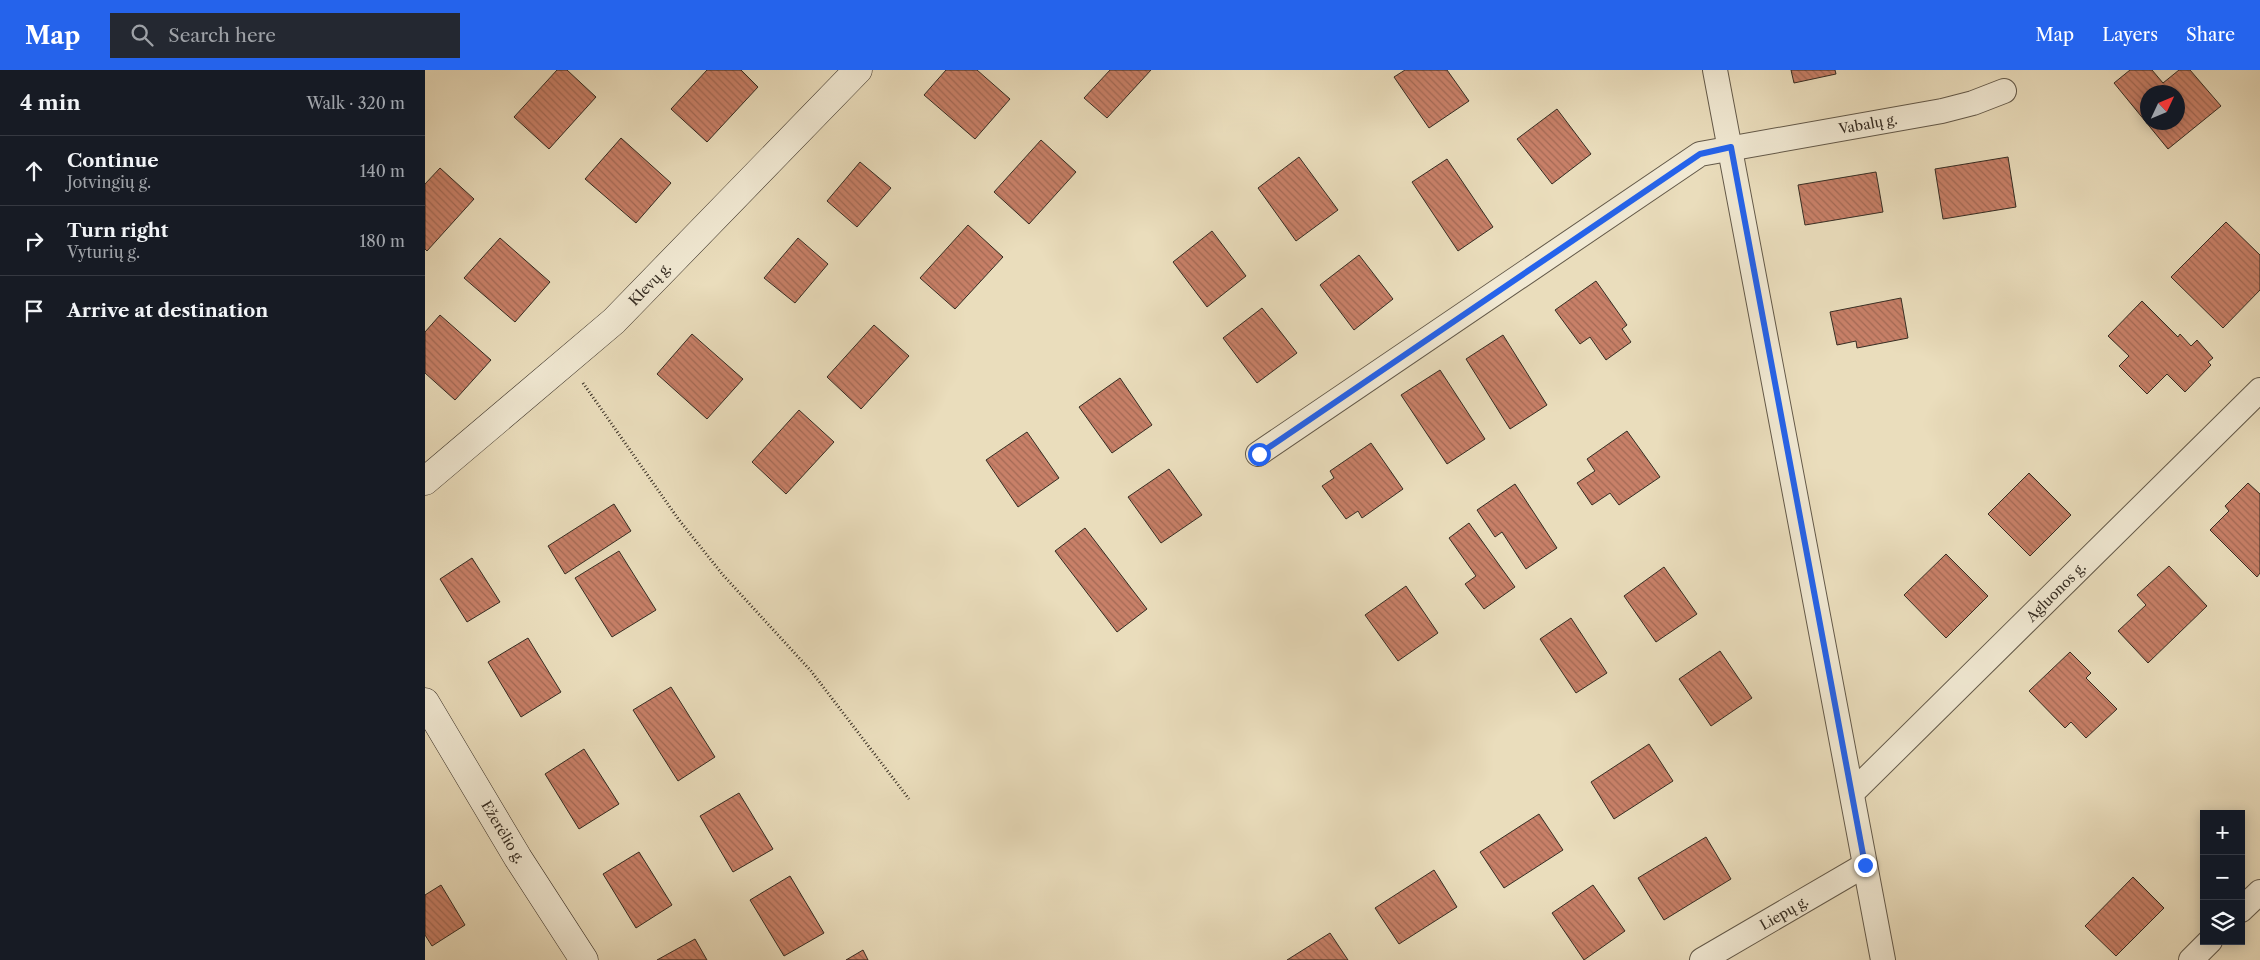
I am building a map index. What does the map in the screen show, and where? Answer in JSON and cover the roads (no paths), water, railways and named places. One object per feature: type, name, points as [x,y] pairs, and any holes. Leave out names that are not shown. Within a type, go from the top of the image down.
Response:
[{"type":"main road","name":"Klevų g.","points":[[425,481],[614,321],[858,70]]},
{"type":"main road","name":"Ežerėlio g.","points":[[425,702],[517,858],[584,960]]},
{"type":"street","points":[[1715,70],[1883,960]]},
{"type":"street","name":"Vabalų g.","points":[[1259,454],[1700,154],[1942,111],[1973,103],[2004,91]]},
{"type":"street","name":"Agluonos g.","points":[[1853,793],[2260,390]]},
{"type":"street","name":"Liepų g.","points":[[1702,960],[1865,865]]},
{"type":"street","points":[[2245,906],[2260,892]]},
{"type":"street","points":[[2191,960],[2206,945]]}]
